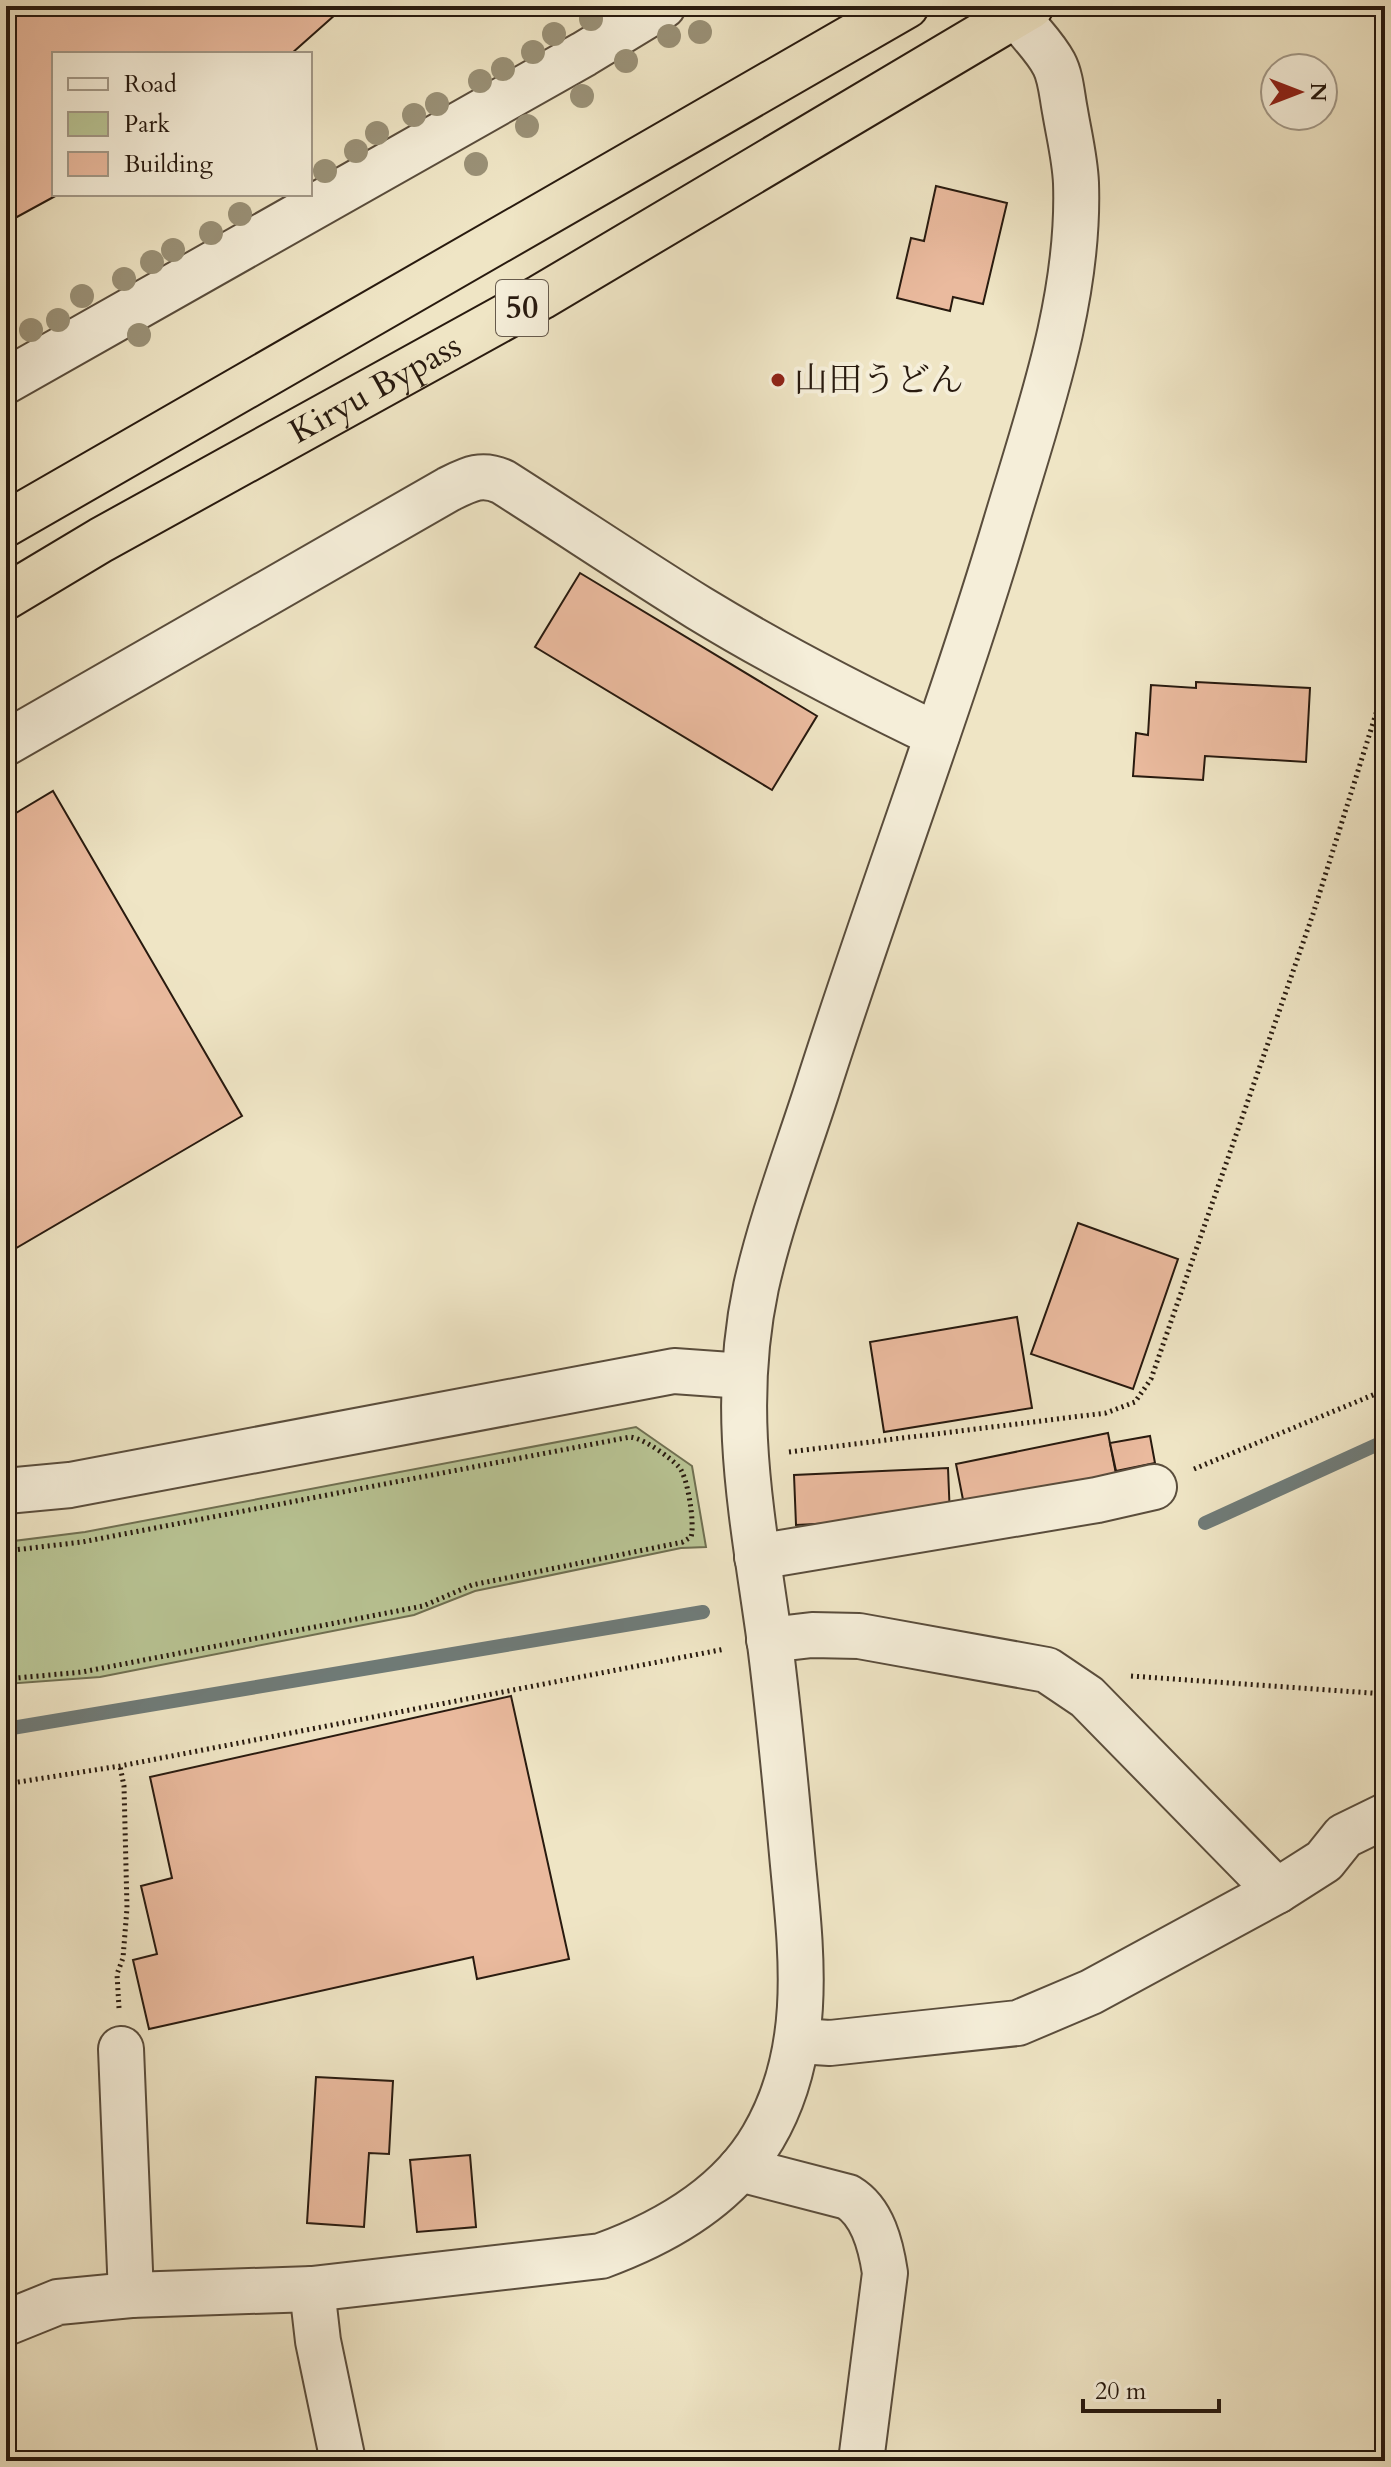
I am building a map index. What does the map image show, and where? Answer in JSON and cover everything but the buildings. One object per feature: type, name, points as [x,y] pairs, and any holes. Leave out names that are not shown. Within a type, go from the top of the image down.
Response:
[{"type":"highway","name":"Kiryu Bypass","points":[[6,524],[906,6]]},
{"type":"highway","name":"Kiryu Bypass","points":[[6,597],[101,540],[541,297],[1019,9]]},
{"type":"street","points":[[6,381],[584,54],[663,6]]},
{"type":"street","points":[[6,2323],[58,2302],[131,2295],[312,2289],[601,2256],[639,2243],[672,2226],[740,2169],[763,2137],[784,2095],[799,2041],[802,1958],[782,1738],[751,1643],[757,1557],[744,1458],[744,1376],[757,1285],[769,1242],[841,1013],[993,566],[1052,369],[1065,305],[1073,246],[1076,176],[1056,66],[1019,9]]},
{"type":"street","points":[[6,743],[449,489],[467,480],[490,476],[759,643],[937,735]]},
{"type":"street","points":[[6,1491],[70,1485],[674,1371],[744,1376]]},
{"type":"street","points":[[757,1557],[1097,1500],[1154,1487]]},
{"type":"street","points":[[751,1643],[812,1635],[859,1636],[1047,1670],[1087,1697],[1277,1891]]},
{"type":"street","points":[[799,2041],[830,2043],[1018,2023],[1091,1992],[1277,1891],[1324,1861],[1344,1836],[1385,1816]]},
{"type":"street","points":[[121,2049],[131,2295]]},
{"type":"street","points":[[740,2169],[848,2197],[866,2213],[882,2251],[885,2273],[861,2461]]},
{"type":"street","points":[[312,2289],[318,2341],[343,2461]]},
{"type":"path","points":[[744,1458],[1106,1413],[1135,1402],[1151,1379],[1287,989],[1385,685]]},
{"type":"path","points":[[1154,1487],[1385,1390]]},
{"type":"path","points":[[6,1551],[82,1542],[630,1437],[639,1438],[679,1468],[685,1477],[693,1525],[691,1537],[683,1542],[472,1585],[423,1606],[82,1672],[6,1679]]},
{"type":"path","points":[[6,1784],[120,1766],[751,1643]]},
{"type":"path","points":[[1122,1675],[1385,1694]]},
{"type":"path","points":[[120,1766],[124,1786],[127,1908],[123,1958],[117,1974],[121,2049]]},
{"type":"green space","points":[[636,1427],[692,1466],[706,1547],[681,1548],[475,1591],[414,1615],[100,1677],[6,1684],[6,1542],[85,1532]]},
{"type":"waterway","points":[[1205,1523],[1385,1441]]},
{"type":"waterway","points":[[6,1729],[703,1612]]},
{"type":"place","name":"山田うどん","points":[[778,380]]}]
